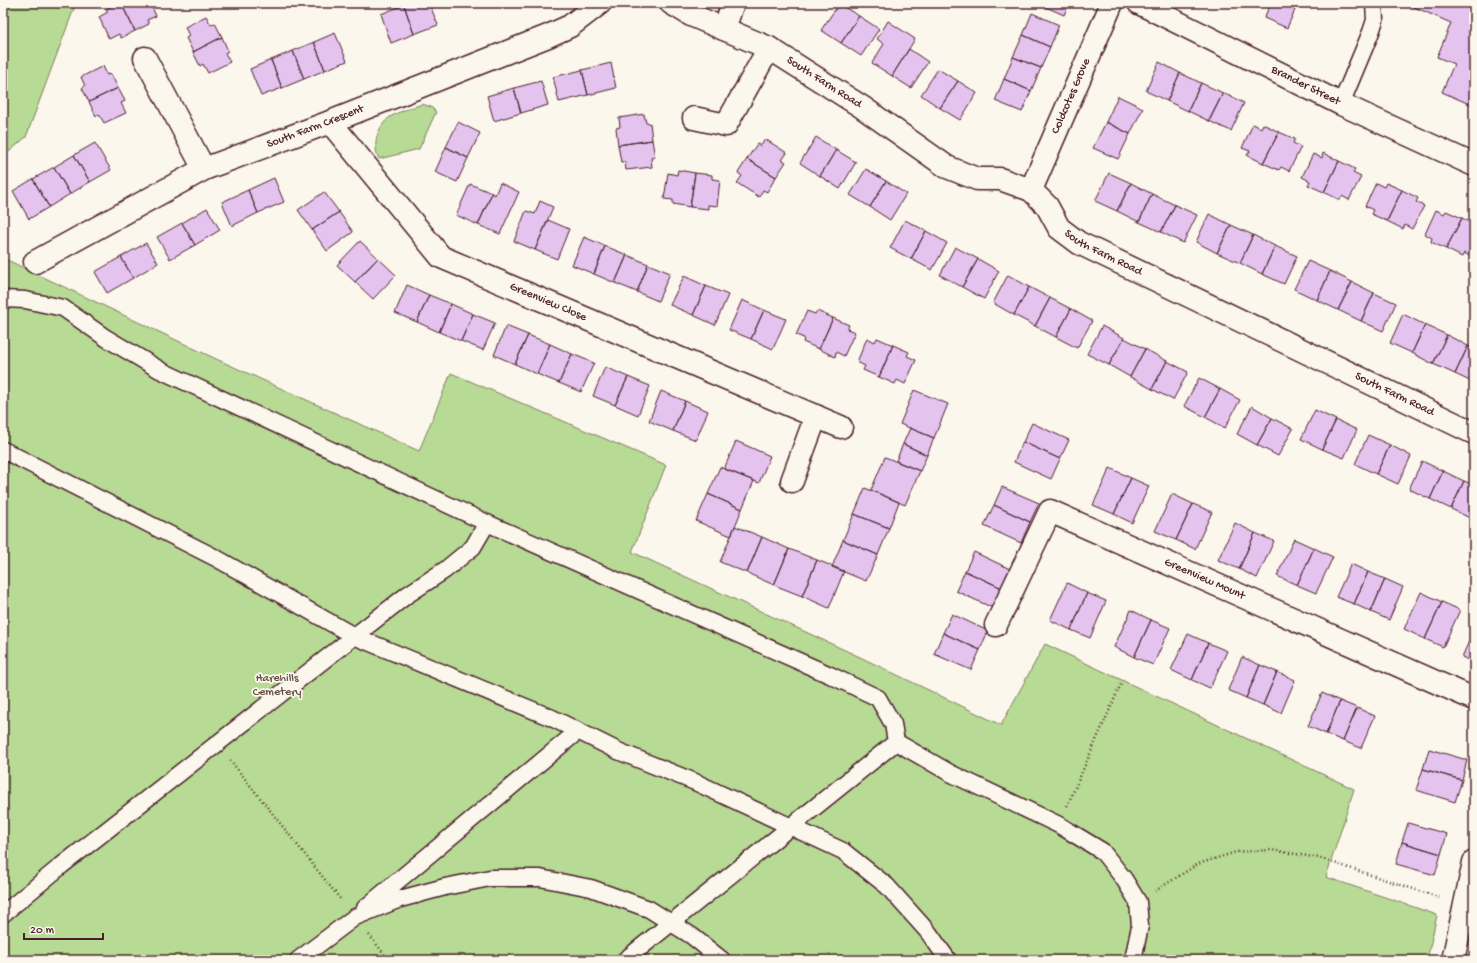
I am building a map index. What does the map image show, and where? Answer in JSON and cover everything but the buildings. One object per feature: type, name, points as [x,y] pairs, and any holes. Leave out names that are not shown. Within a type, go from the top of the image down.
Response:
[{"type":"street","name":"South Farm Crescent","points":[[35,262],[204,169],[330,122],[548,36],[570,26],[600,3]]},
{"type":"street","name":"South Farm Road","points":[[671,3],[691,15],[769,48],[862,107],[947,167],[977,179],[1000,179],[1031,190],[1047,206],[1059,228],[1079,243],[1474,433]]},
{"type":"street","points":[[724,29],[733,3]]},
{"type":"street","name":"Coldcotes Grove","points":[[1031,190],[1112,3]]},
{"type":"street","name":"Brander Street","points":[[1139,3],[1341,104],[1474,165]]},
{"type":"street","points":[[694,118],[726,125],[769,48]]},
{"type":"street","points":[[145,58],[204,169]]},
{"type":"street","name":"Greenview Close","points":[[330,122],[441,257],[841,426]]},
{"type":"street","points":[[792,481],[816,416]]},
{"type":"street","name":"Greenview Mount","points":[[996,625],[1050,511],[1474,699]]},
{"type":"street","points":[[1453,960],[1474,862]]},
{"type":"lane","points":[[1341,104],[1372,32],[1375,20],[1374,3]]},
{"type":"lane","points":[[3,299],[25,300],[63,308],[106,338],[160,370],[488,523],[878,698],[894,724],[896,742]]},
{"type":"lane","points":[[3,450],[216,558],[354,636],[552,718],[618,751],[695,782],[843,851],[887,886],[929,934],[948,960]]},
{"type":"lane","points":[[3,914],[61,866],[354,636],[407,595],[446,570],[473,547],[488,523]]},
{"type":"lane","points":[[298,960],[355,917],[578,731]]},
{"type":"lane","points":[[896,742],[950,772],[1059,825],[1102,851],[1124,879],[1138,902],[1140,926],[1133,960]]},
{"type":"lane","points":[[625,960],[896,742]]},
{"type":"lane","points":[[355,917],[400,899],[490,878],[540,878],[591,888],[649,909],[692,936],[722,960]]},
{"type":"path","points":[[1059,825],[1121,684]]},
{"type":"path","points":[[217,744],[389,960]]},
{"type":"path","points":[[1138,902],[1198,864],[1236,852],[1272,850],[1319,858],[1441,898],[1465,903]]},
{"type":"green space","points":[[3,3],[76,3],[26,137],[3,157]]},
{"type":"green space","points":[[422,104],[431,107],[436,112],[419,149],[379,159],[376,142],[382,126],[390,117],[401,111]]},
{"type":"green space","name":"Harehills Cemetery","points":[[3,258],[214,358],[419,451],[451,373],[666,465],[632,552],[862,658],[1001,725],[1045,644],[1354,789],[1326,877],[1437,915],[1427,960],[3,960]]}]
